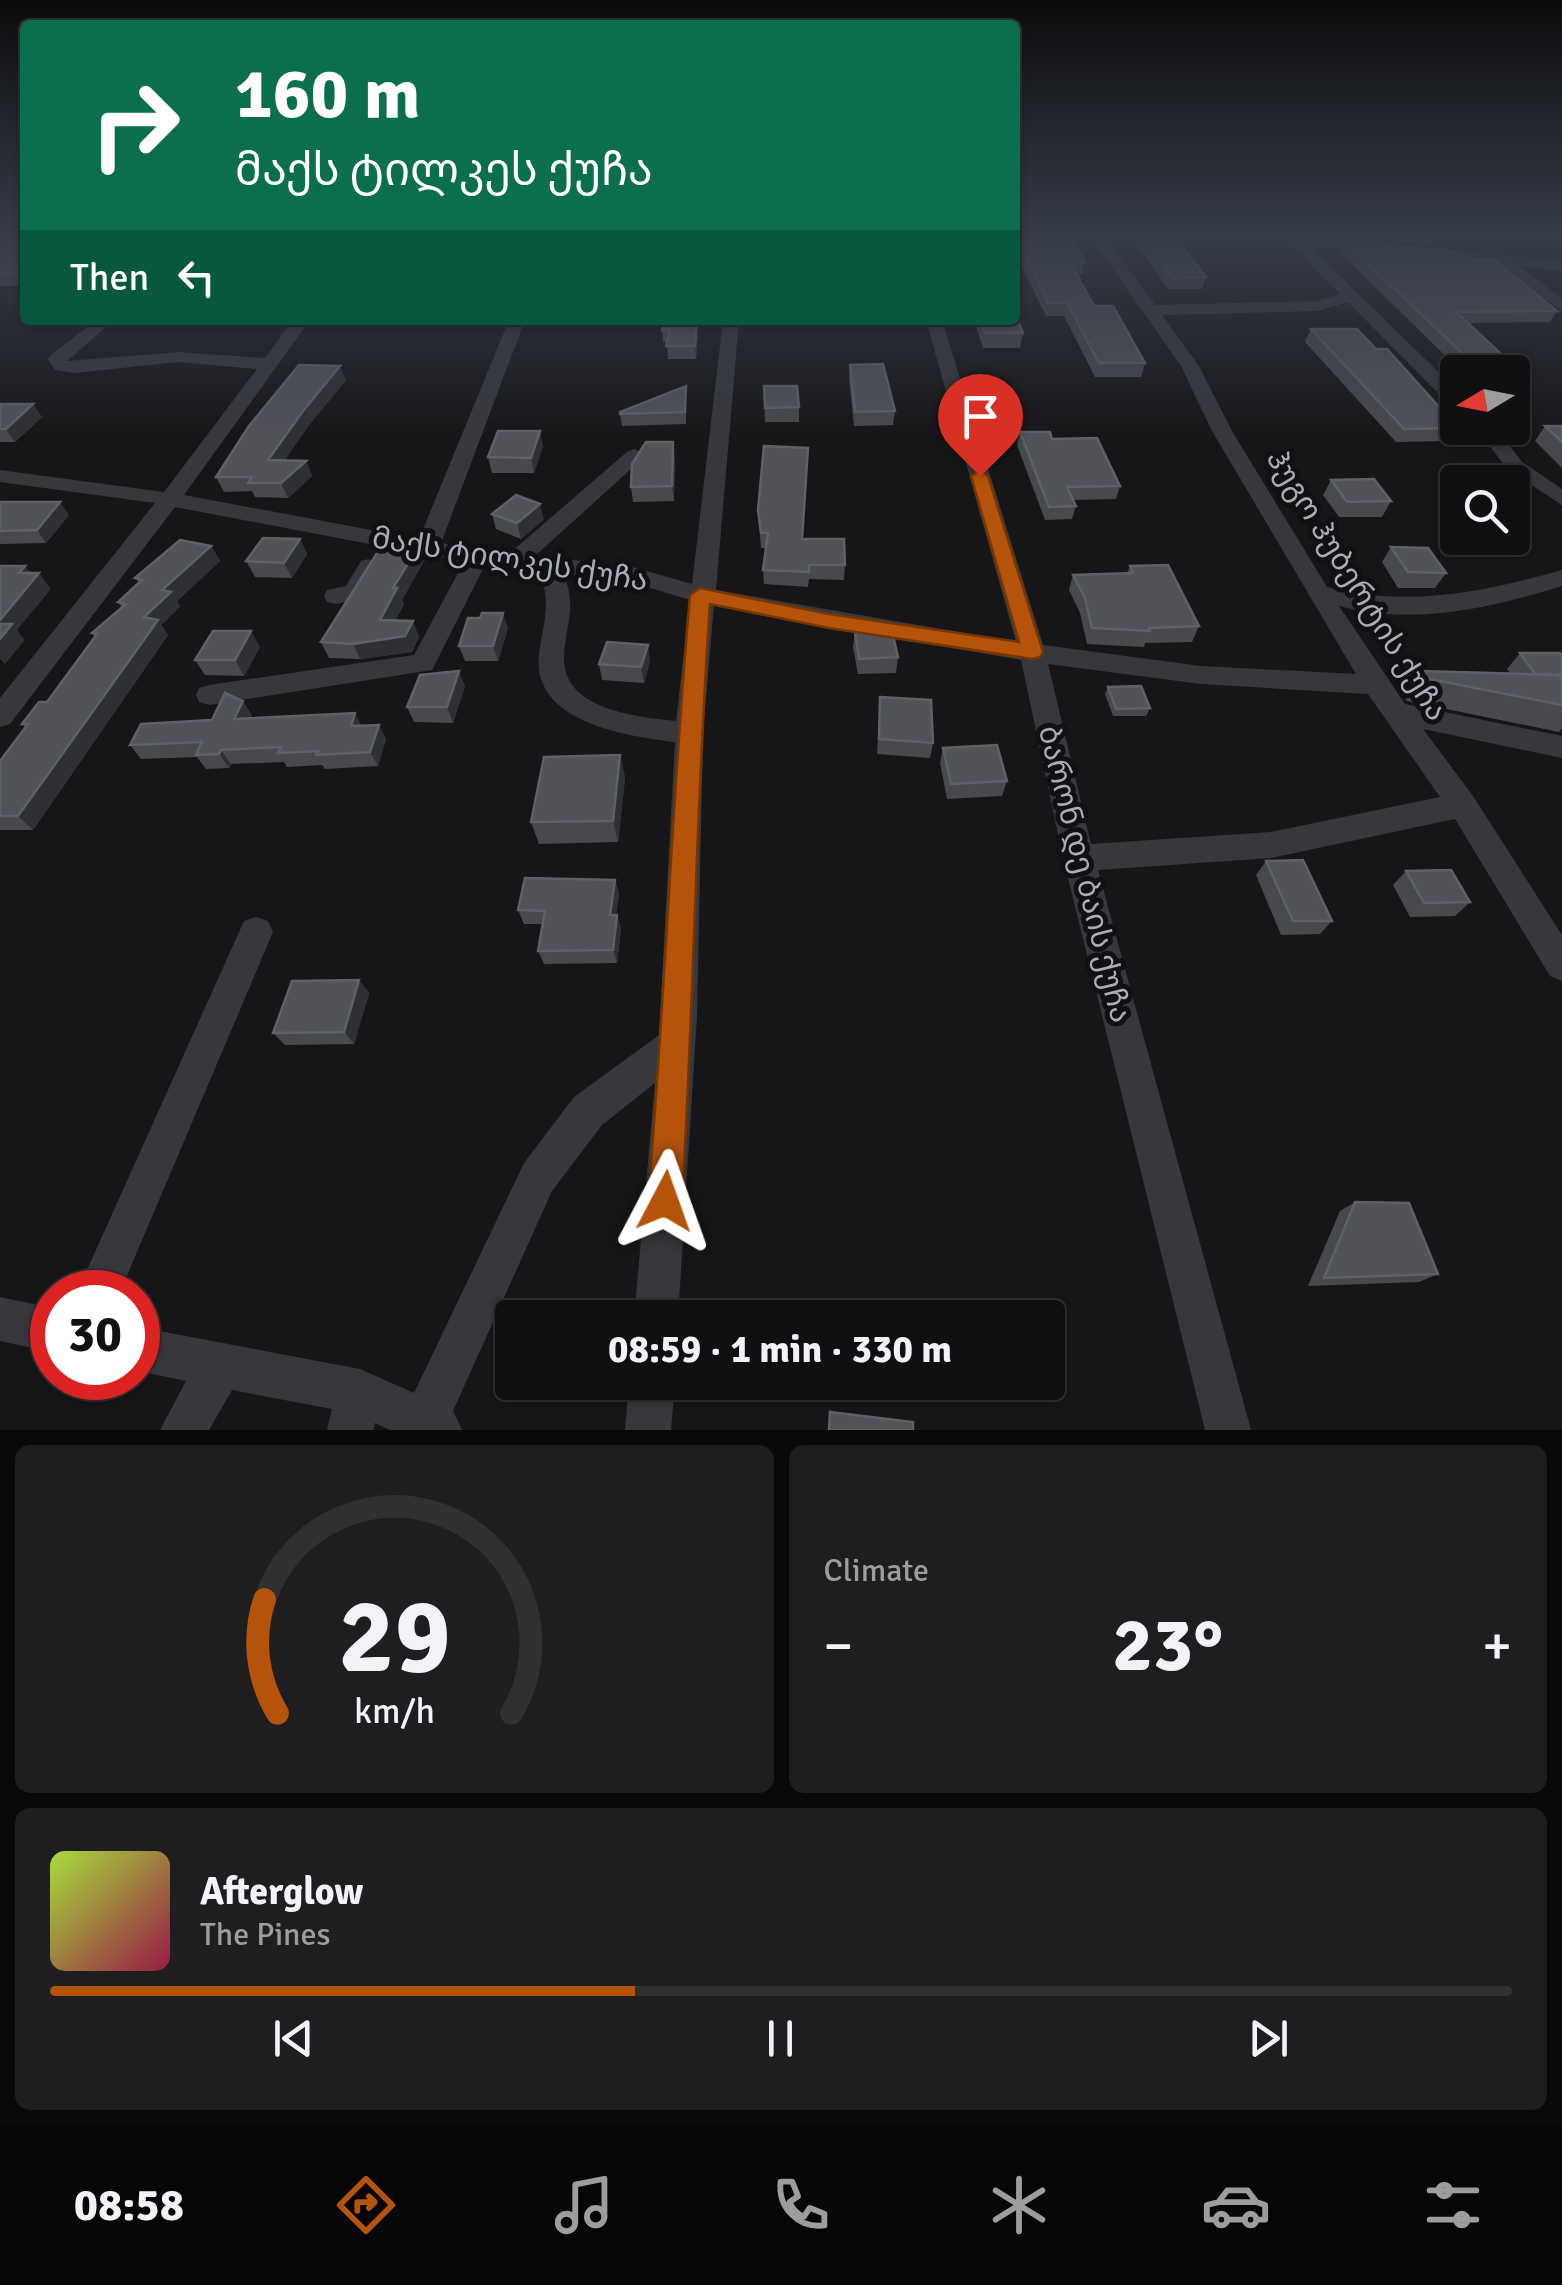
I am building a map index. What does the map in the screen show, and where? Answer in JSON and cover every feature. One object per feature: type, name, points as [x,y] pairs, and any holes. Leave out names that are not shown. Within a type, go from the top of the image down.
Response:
[{"type":"street","name":"ჰუგო ჰუბერტის ქუჩა","points":[[1146,306],[1190,366],[1222,430],[1376,686],[1462,806],[1562,965]]},
{"type":"street","points":[[1149,310],[1319,306]]},
{"type":"street","points":[[1359,306],[1383,324],[1440,383]]},
{"type":"street","points":[[100,325],[58,359],[61,366],[76,368],[178,357],[268,364]]},
{"type":"street","points":[[0,717],[170,500],[298,325]]},
{"type":"street","points":[[428,546],[515,325]]},
{"type":"street","points":[[657,1300],[676,1046],[689,733],[730,325]]},
{"type":"street","name":"ბარონ დე ბაის ქუჩა","points":[[935,325],[1032,652],[1079,858],[1228,1430]]},
{"type":"street","points":[[1499,445],[1515,466],[1562,499]]},
{"type":"street","points":[[516,560],[635,456]]},
{"type":"street","name":"მაქს ტილკეს ქუჩა","points":[[0,476],[170,500],[478,557],[629,574],[700,595],[829,621],[1032,652],[1200,675],[1376,686]]},
{"type":"street","points":[[336,596],[355,592],[384,539]]},
{"type":"street","points":[[209,695],[423,663],[478,557]]},
{"type":"street","points":[[545,563],[560,588],[562,610],[550,664],[558,685],[574,701],[610,721],[689,733]]},
{"type":"street","points":[[1318,593],[1352,604],[1415,608],[1516,593],[1562,578]]},
{"type":"street","points":[[1397,712],[1562,747]]},
{"type":"street","points":[[1079,858],[1272,845],[1462,806]]},
{"type":"street","points":[[108,1270],[256,932]]},
{"type":"street","points":[[160,1354],[220,1368],[355,1411],[432,1426],[538,1178],[588,1111],[676,1046]]},
{"type":"street","points":[[0,1319],[30,1325]]},
{"type":"street","points":[[184,1430],[220,1368]]},
{"type":"street","points":[[648,1430],[650,1400]]},
{"type":"building","points":[[1068,306],[1113,306],[1145,363],[1099,363]]},
{"type":"building","points":[[1412,306],[1551,306],[1557,311],[1456,312],[1502,355],[1464,355]]},
{"type":"building","points":[[663,325],[697,325],[695,346],[666,346],[670,329],[662,330]]},
{"type":"building","points":[[982,325],[1020,325],[1023,333],[985,333]]},
{"type":"building","points":[[1311,329],[1357,329],[1376,349],[1387,349],[1440,408],[1440,428],[1404,429]]},
{"type":"building","points":[[883,364],[895,411],[855,412],[850,365]]},
{"type":"building","points":[[299,365],[340,366],[268,460],[306,461],[281,483],[248,483],[252,477],[216,477],[249,426]]},
{"type":"building","points":[[686,386],[685,412],[620,414],[620,412]]},
{"type":"building","points":[[764,386],[797,386],[799,407],[765,408]]},
{"type":"building","points":[[0,404],[33,404],[6,429],[0,429]]},
{"type":"building","points":[[1545,426],[1562,426],[1562,442]]},
{"type":"building","points":[[498,431],[540,431],[531,458],[488,457]]},
{"type":"building","points":[[1020,432],[1050,432],[1052,439],[1097,438],[1120,486],[1067,487],[1076,506],[1049,507]]},
{"type":"building","points":[[646,442],[673,442],[672,486],[631,487],[632,464]]},
{"type":"building","points":[[764,446],[808,448],[802,539],[844,539],[845,565],[809,565],[809,572],[763,570],[768,533],[761,533],[758,510]]},
{"type":"building","points":[[1374,479],[1391,501],[1347,502],[1331,480]]},
{"type":"building","points":[[516,495],[540,504],[517,523],[492,514]]},
{"type":"building","points":[[0,502],[60,502],[37,530],[0,531]]},
{"type":"building","points":[[263,538],[300,539],[284,563],[246,561]]},
{"type":"building","points":[[180,540],[211,546],[162,590],[171,592],[144,617],[158,620],[18,816],[0,816],[0,761],[28,724],[22,724],[39,702],[47,702],[97,634],[92,633],[126,604],[118,602],[142,580],[135,578]]},
{"type":"building","points":[[384,542],[420,544],[393,588],[397,588],[380,620],[413,621],[405,636],[353,644],[321,642]]},
{"type":"building","points":[[1391,547],[1428,548],[1446,573],[1408,572]]},
{"type":"building","points":[[1168,565],[1199,626],[1149,628],[1150,631],[1092,628],[1085,598],[1073,575],[1133,573],[1130,566]]},
{"type":"building","points":[[0,566],[25,566],[19,573],[39,573],[0,620]]},
{"type":"building","points":[[482,613],[503,613],[493,646],[459,646],[468,618],[480,618]]},
{"type":"building","points":[[0,624],[12,624],[0,639]]},
{"type":"building","points":[[213,631],[251,631],[235,660],[195,660]]},
{"type":"building","points":[[892,631],[898,657],[859,659],[855,632]]},
{"type":"building","points":[[607,642],[648,645],[641,667],[599,664]]},
{"type":"building","points":[[1520,653],[1560,653],[1562,676],[1536,675]]},
{"type":"building","points":[[459,671],[447,707],[407,707],[420,675]]},
{"type":"building","points":[[1420,671],[1559,675],[1562,705],[1424,678]]},
{"type":"building","points":[[1141,686],[1150,708],[1116,709],[1108,687]]},
{"type":"building","points":[[225,693],[243,701],[234,719],[355,713],[351,726],[379,725],[370,752],[278,753],[281,747],[196,755],[202,742],[130,745],[141,724],[212,720]]},
{"type":"building","points":[[880,697],[931,700],[933,743],[879,739]]},
{"type":"building","points":[[997,745],[1007,781],[951,784],[943,748]]},
{"type":"building","points":[[620,755],[613,821],[531,822],[544,757]]},
{"type":"building","points":[[1303,860],[1332,921],[1293,921],[1266,861]]},
{"type":"building","points":[[1451,870],[1470,902],[1424,903],[1406,871]]},
{"type":"building","points":[[525,878],[615,880],[610,915],[617,915],[613,950],[538,951],[545,911],[518,910]]},
{"type":"building","points":[[359,980],[344,1032],[273,1033],[292,981]]},
{"type":"building","points":[[1355,1202],[1409,1203],[1438,1274],[1324,1278]]},
{"type":"building","points":[[830,1412],[913,1422],[913,1430],[829,1430]]},
{"type":"route","points":[[665,1201],[678,1016],[689,733],[700,595],[829,621],[1032,652],[980,476]]}]
